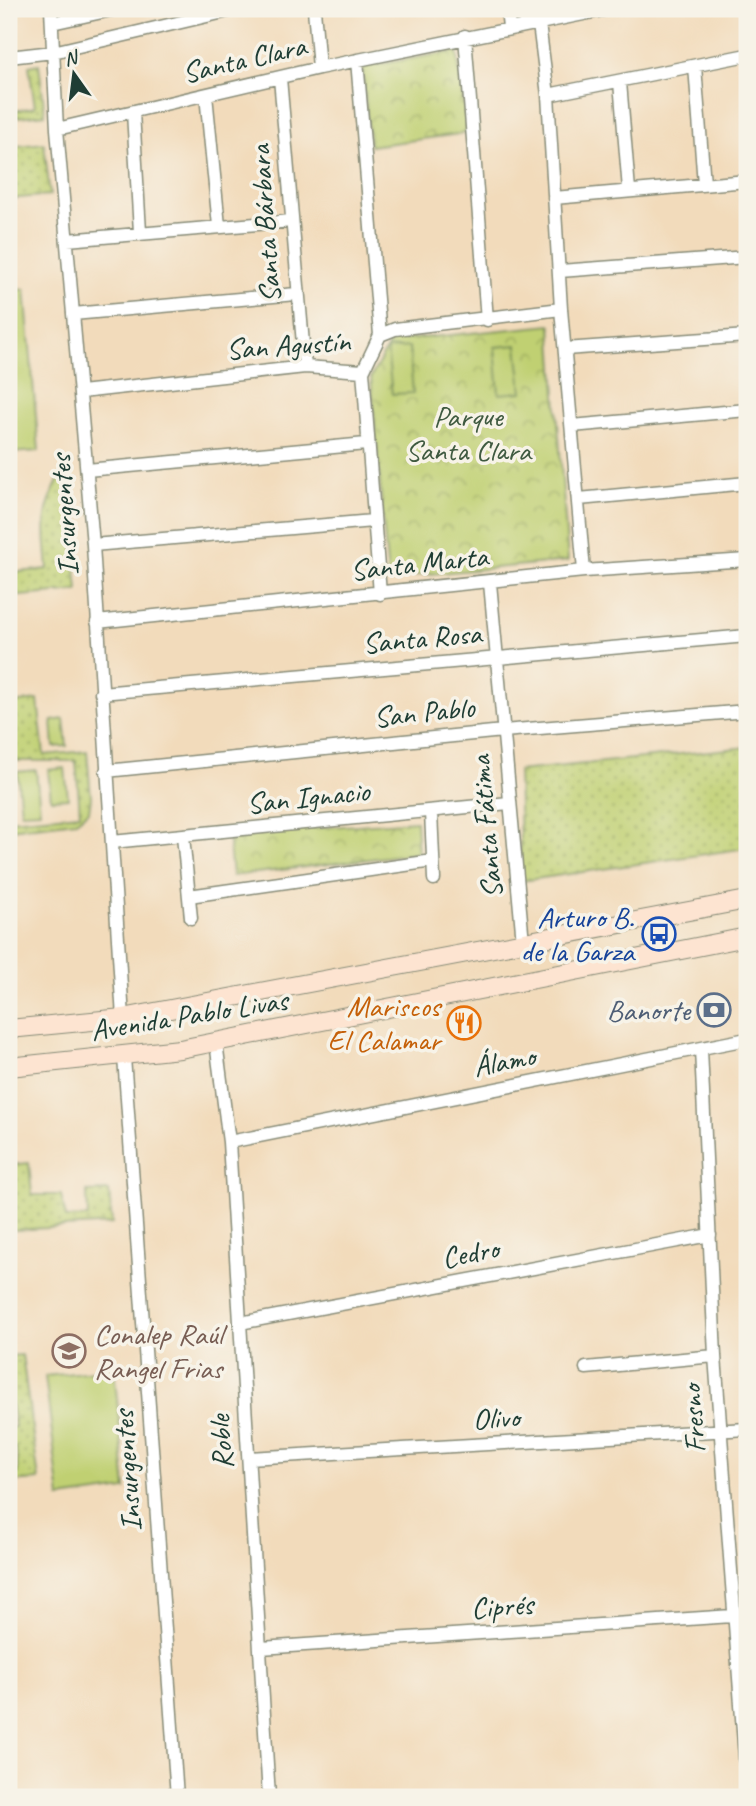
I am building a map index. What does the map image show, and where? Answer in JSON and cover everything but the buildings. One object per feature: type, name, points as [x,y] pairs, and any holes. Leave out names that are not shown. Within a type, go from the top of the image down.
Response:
[{"type":"main road","name":"Avenida Pablo Livas","points":[[9,1029],[123,1018],[747,900]]},
{"type":"main road","name":"Avenida Pablo Livas","points":[[9,1067],[124,1057],[215,1042],[747,937]]},
{"type":"street","name":"Insurgentes","points":[[51,9],[57,129],[93,545],[123,1018]]},
{"type":"street","points":[[52,23],[116,9]]},
{"type":"street","points":[[9,57],[53,52],[237,9]]},
{"type":"street","points":[[314,9],[319,68]]},
{"type":"street","points":[[507,9],[509,28]]},
{"type":"street","name":"Santa Clara","points":[[57,129],[465,36],[608,9]]},
{"type":"street","points":[[539,24],[548,94],[561,309],[584,571]]},
{"type":"street","points":[[465,36],[487,320]]},
{"type":"street","points":[[548,94],[747,55]]},
{"type":"street","points":[[356,60],[380,335]]},
{"type":"street","points":[[695,66],[704,184]]},
{"type":"street","name":"Santa Bárbara","points":[[280,78],[304,367]]},
{"type":"street","points":[[620,82],[629,190]]},
{"type":"street","points":[[206,95],[219,226]]},
{"type":"street","points":[[132,112],[140,232]]},
{"type":"street","points":[[554,198],[747,181]]},
{"type":"street","points":[[67,240],[292,221]]},
{"type":"street","points":[[560,271],[747,257]]},
{"type":"street","points":[[73,313],[296,294]]},
{"type":"street","name":"San Agustín","points":[[81,392],[304,367],[363,371],[380,335],[395,329],[561,309]]},
{"type":"street","points":[[565,349],[747,336]]},
{"type":"street","points":[[363,371],[366,444],[380,594]]},
{"type":"street","points":[[572,426],[747,410]]},
{"type":"street","points":[[87,470],[366,444]]},
{"type":"street","points":[[579,499],[747,484]]},
{"type":"street","points":[[93,545],[373,521]]},
{"type":"street","name":"Santa Marta","points":[[97,622],[490,583],[584,571],[747,560]]},
{"type":"street","name":"Santa Fátima","points":[[490,583],[523,942]]},
{"type":"street","name":"Santa Rosa","points":[[101,693],[747,636]]},
{"type":"street","name":"San Pablo","points":[[106,771],[503,731],[747,711]]},
{"type":"street","name":"San Ignacio","points":[[112,842],[509,803]]},
{"type":"street","points":[[431,812],[434,879]]},
{"type":"street","points":[[183,836],[191,918]]},
{"type":"street","points":[[189,896],[433,861]]},
{"type":"street","name":"Álamo","points":[[229,1142],[747,1039]]},
{"type":"street","name":"Roble","points":[[215,1042],[229,1142],[269,1797]]},
{"type":"street","name":"Fresno","points":[[701,1048],[715,1356],[720,1431],[741,1616],[747,1785]]},
{"type":"street","name":"Insurgentes","points":[[124,1057],[177,1797]]},
{"type":"street","name":"Cedro","points":[[240,1323],[710,1235]]},
{"type":"street","points":[[586,1368],[715,1356]]},
{"type":"street","name":"Olivo","points":[[248,1458],[747,1429]]},
{"type":"street","name":"Ciprés","points":[[261,1648],[741,1616]]},
{"type":"green space","points":[[457,51],[467,133],[370,146],[362,67]]},
{"type":"green space","points":[[39,64],[45,114],[9,118],[9,112],[35,107],[29,66]]},
{"type":"green space","points":[[44,143],[50,195],[9,199],[9,147]]},
{"type":"green space","points":[[25,289],[39,451],[9,453],[9,291]]},
{"type":"green space","name":"Parque Santa Clara","points":[[551,325],[568,561],[388,578],[371,377],[391,341]]},
{"type":"green space","points":[[517,345],[522,392],[499,394],[495,347]]},
{"type":"green space","points":[[409,347],[413,393],[392,394],[387,349]]},
{"type":"green space","points":[[67,463],[78,591],[9,597],[9,573],[48,569],[46,514]]},
{"type":"green space","points":[[9,673],[11,703],[38,700],[44,755],[87,751],[91,797],[89,811],[76,821],[9,829],[9,820],[80,814],[76,761],[9,761]]},
{"type":"green space","points":[[64,719],[67,746],[54,747],[52,721]]},
{"type":"green space","points":[[747,747],[747,848],[521,881],[518,771]]},
{"type":"green space","points":[[65,768],[68,798],[51,799],[48,770]]},
{"type":"green space","points":[[36,770],[40,811],[21,812],[17,772]]},
{"type":"green space","points":[[416,821],[418,853],[232,876],[228,834]]},
{"type":"green space","points":[[29,1163],[32,1195],[61,1195],[66,1218],[88,1217],[87,1192],[109,1191],[112,1224],[14,1230],[9,1226],[9,1165]]},
{"type":"green space","points":[[22,1355],[39,1480],[9,1482],[9,1472],[18,1471],[16,1448],[9,1448],[9,1428],[15,1427],[9,1402],[9,1356]]},
{"type":"green space","points":[[114,1369],[126,1489],[60,1498],[45,1376]]},
{"type":"place","name":"Arturo B. de la Garza","points":[[659,934]]},
{"type":"place","name":"Banorte","points":[[714,1010]]},
{"type":"place","name":"Mariscos El Calamar","points":[[464,1023]]},
{"type":"place","name":"Conalep Raúl Rangel Frias","points":[[69,1351]]}]
